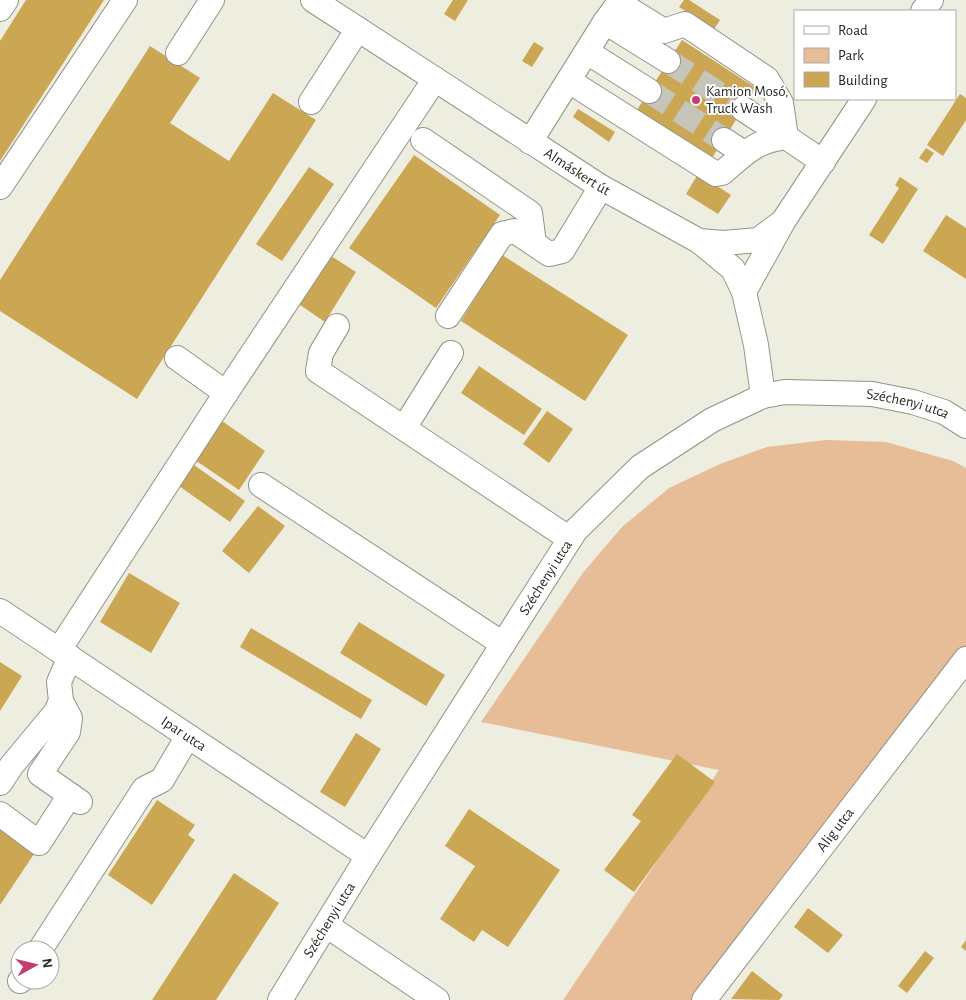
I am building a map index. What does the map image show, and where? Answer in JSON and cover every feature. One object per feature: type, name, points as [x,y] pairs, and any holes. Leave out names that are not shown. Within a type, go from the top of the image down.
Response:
[{"type":"street","points":[[0,9],[6,0]]},
{"type":"street","points":[[0,187],[125,0]]},
{"type":"street","points":[[178,53],[212,0]]},
{"type":"street","name":"Almáskert út","points":[[315,1],[601,187],[699,241],[734,269],[744,292],[756,345],[764,396]]},
{"type":"street","points":[[530,142],[605,22],[619,3],[664,31],[685,24],[767,79],[781,103],[786,137]]},
{"type":"street","points":[[605,22],[668,61]]},
{"type":"street","points":[[311,102],[358,29]]},
{"type":"street","points":[[588,52],[649,91]]},
{"type":"street","points":[[0,814],[38,843],[75,799],[40,774],[68,732],[70,718],[61,701],[59,682],[64,654],[226,393],[435,79]]},
{"type":"street","points":[[569,81],[716,174],[722,173],[750,147],[775,138],[786,137]]},
{"type":"street","points":[[744,292],[784,220],[863,100]]},
{"type":"street","points":[[744,109],[823,162]]},
{"type":"street","points":[[423,140],[530,213],[534,243]]},
{"type":"street","points":[[724,140],[744,153]]},
{"type":"street","points":[[448,316],[502,234],[515,231],[549,254],[562,251],[601,187]]},
{"type":"street","points":[[699,241],[724,243],[758,240],[784,220]]},
{"type":"street","points":[[337,326],[321,353],[318,371],[570,539]]},
{"type":"street","points":[[404,428],[451,353]]},
{"type":"street","points":[[178,358],[226,393]]},
{"type":"street","name":"Széchenyi utca","points":[[280,1000],[368,856],[575,531],[640,468],[712,420],[764,396],[785,392],[872,394],[913,402],[944,412],[966,426]]},
{"type":"street","points":[[261,486],[503,644]]},
{"type":"street","name":"Ipar utca","points":[[0,611],[368,856]]},
{"type":"street","name":"Alig utca","points":[[704,1000],[966,659]]},
{"type":"street","points":[[0,783],[12,765],[56,712],[61,701]]},
{"type":"street","points":[[46,940],[144,788],[162,780],[188,736]]},
{"type":"street","points":[[326,924],[437,1000]]},
{"type":"green space","points":[[826,440],[886,442],[953,461],[966,468],[966,657],[704,1000],[563,1000],[719,770],[481,722],[582,574],[622,527],[669,488],[720,464],[767,447]]},
{"type":"building","points":[[26,0],[104,0],[0,161],[0,41]]},
{"type":"building","points":[[453,0],[468,0],[455,21],[444,14]]},
{"type":"building","points":[[684,0],[689,0],[720,20],[714,29],[679,7]]},
{"type":"building","name":"Kamion Mosó, Truck Wash","points":[[682,40],[756,88],[712,158],[637,110]]},
{"type":"building","points":[[534,42],[544,48],[532,67],[522,61]]},
{"type":"building","points":[[150,46],[200,78],[170,123],[229,161],[273,93],[316,120],[137,399],[0,311],[0,280]]},
{"type":"building","points":[[960,94],[966,98],[966,120],[943,156],[927,145]]},
{"type":"building","points":[[578,109],[615,132],[609,142],[573,117]]},
{"type":"building","points":[[926,148],[934,153],[927,163],[919,158]]},
{"type":"building","points":[[414,155],[500,215],[436,308],[349,248]]},
{"type":"building","points":[[309,167],[334,184],[282,261],[256,244]]},
{"type":"building","points":[[698,174],[731,195],[718,214],[686,194]]},
{"type":"building","points":[[900,177],[918,189],[883,244],[869,235],[899,188],[895,185]]},
{"type":"building","points":[[946,215],[966,228],[966,279],[923,251]]},
{"type":"building","points":[[502,255],[628,335],[585,401],[461,321]]},
{"type":"building","points":[[331,256],[356,272],[325,322],[300,305]]},
{"type":"building","points":[[479,366],[542,409],[524,435],[461,393]]},
{"type":"building","points":[[547,411],[573,429],[549,463],[523,444]]},
{"type":"building","points":[[222,421],[265,451],[239,490],[195,460]]},
{"type":"building","points":[[194,465],[245,501],[230,522],[179,486]]},
{"type":"building","points":[[258,506],[285,526],[249,573],[222,551]]},
{"type":"building","points":[[129,573],[180,603],[151,653],[100,622]]},
{"type":"building","points":[[359,622],[445,675],[426,706],[340,653]]},
{"type":"building","points":[[251,628],[372,700],[361,719],[240,647]]},
{"type":"building","points":[[0,662],[22,676],[0,711]]},
{"type":"building","points":[[356,733],[381,749],[345,807],[320,792]]},
{"type":"building","points":[[677,754],[715,782],[634,892],[604,870],[641,821],[632,815]]},
{"type":"building","points":[[157,800],[195,825],[188,835],[195,840],[152,905],[108,875]]},
{"type":"building","points":[[469,809],[560,870],[508,947],[482,930],[474,942],[440,919],[475,866],[445,846]]},
{"type":"building","points":[[0,829],[34,854],[0,905]]},
{"type":"building","points":[[234,873],[279,903],[216,1000],[152,1000]]},
{"type":"building","points":[[808,908],[843,935],[828,953],[794,927]]},
{"type":"building","points":[[966,940],[966,951],[961,947]]},
{"type":"building","points":[[925,951],[934,958],[907,993],[898,986]]},
{"type":"building","points":[[752,971],[783,995],[779,1000],[731,999]]},
{"type":"tunnel","points":[[668,61],[743,109]]},
{"type":"tunnel","points":[[649,91],[724,140]]},
{"type":"place","name":"Kamion Mosó, Truck Wash","points":[[696,100]]}]
